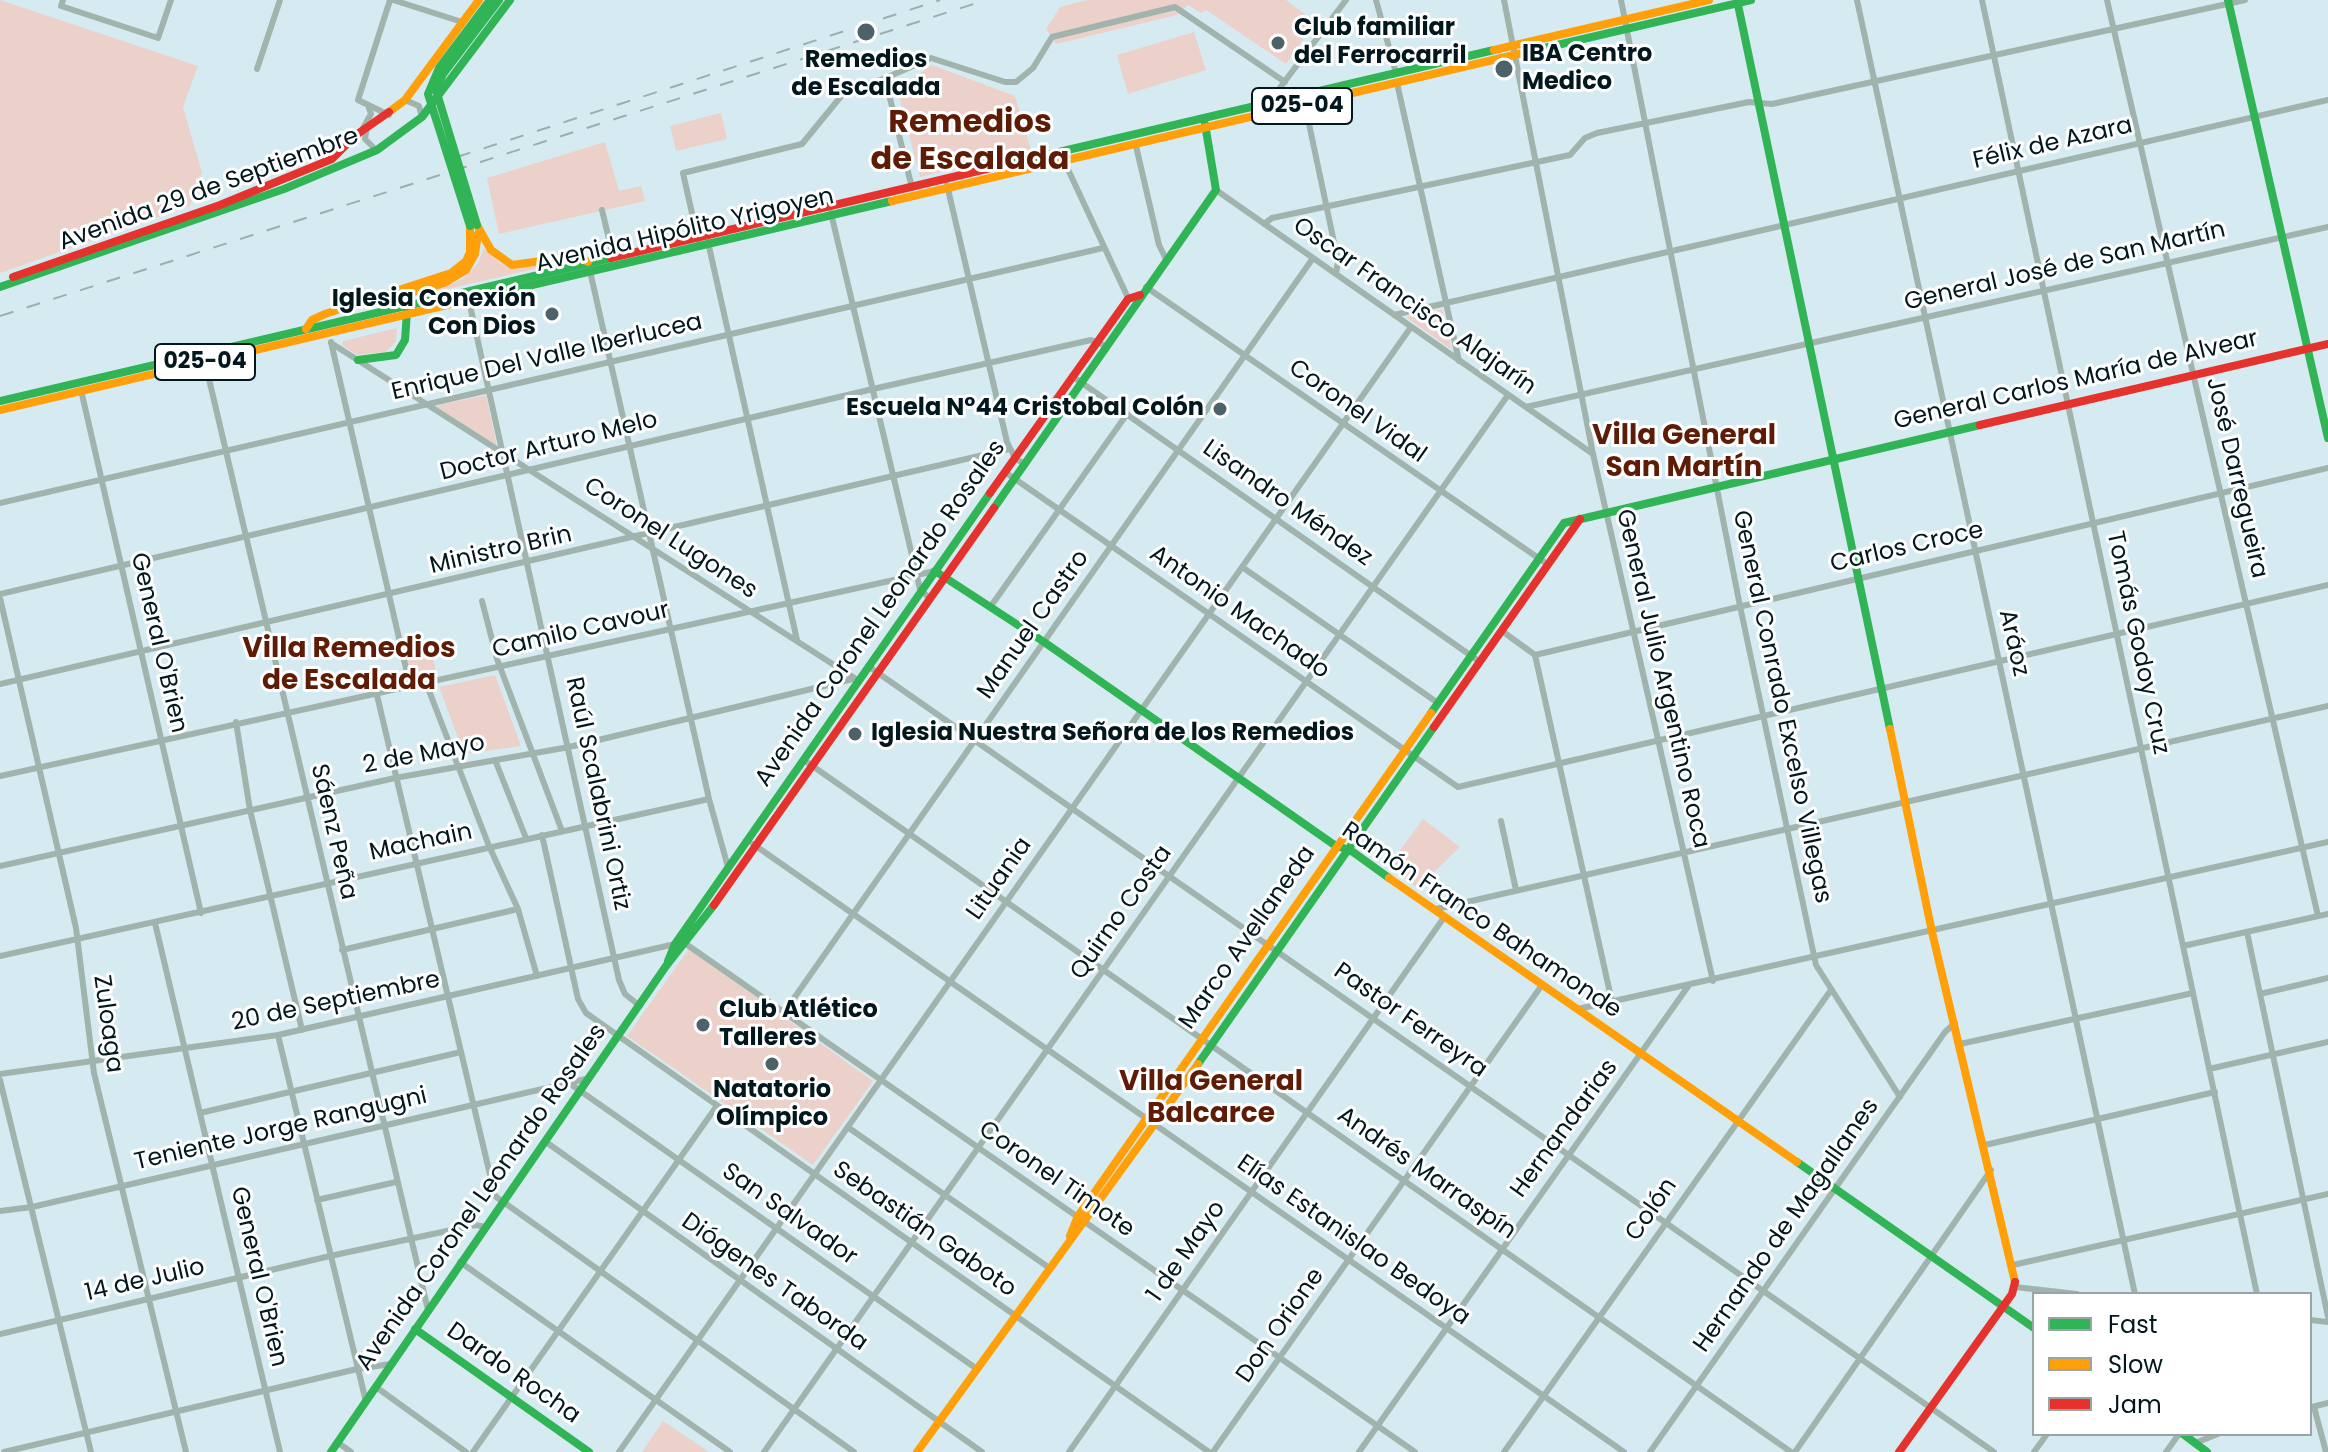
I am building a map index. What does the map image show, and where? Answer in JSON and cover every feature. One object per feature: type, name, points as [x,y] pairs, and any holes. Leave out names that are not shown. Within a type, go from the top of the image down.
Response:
[{"type":"street","points":[[62,3],[158,38],[171,0]]},
{"type":"street","points":[[257,69],[280,0]]},
{"type":"street","points":[[389,115],[358,100],[392,0],[462,22]]},
{"type":"street","name":"Avenida 29 de Septiembre","points":[[0,284],[269,187],[332,159],[364,129],[389,115],[405,100],[479,0]]},
{"type":"street","points":[[358,360],[392,357],[405,340],[411,314],[405,305],[411,290],[451,273],[466,261],[470,252],[470,226],[428,94],[439,68],[490,0]]},
{"type":"street","points":[[499,0],[443,74],[436,90],[477,225],[491,250],[512,265],[578,256],[588,262],[709,799],[728,867]]},
{"type":"street","name":"Avenida 29 de Septiembre","points":[[0,284],[225,211],[377,150],[422,117],[510,0]]},
{"type":"street","points":[[1274,103],[1285,82],[1346,0]]},
{"type":"street","points":[[1376,0],[1421,185],[1459,361]]},
{"type":"street","name":"General Julio Argentino Roca","points":[[1504,0],[1605,512],[1713,981]]},
{"type":"street","name":"General Conrado Excelso Villegas","points":[[1621,0],[1740,606],[1790,827],[1814,958],[1900,1097]]},
{"type":"street","name":"Avenida Hipólito Yrigoyen","points":[[1626,25],[1709,0]]},
{"type":"street","name":"Avenida Hipólito Yrigoyen","points":[[0,410],[80,386],[306,329],[613,256],[912,188],[947,186],[1065,163],[1136,146],[1274,103],[1751,0]]},
{"type":"street","name":"Aráoz","points":[[1857,0],[1897,198],[2135,1292]]},
{"type":"street","name":"Tomás Godoy Cruz","points":[[1982,0],[2257,1292]]},
{"type":"street","name":"José Darregueira","points":[[2107,0],[2318,916]]},
{"type":"street","points":[[1264,224],[1272,218],[1570,155],[1589,135],[1758,101],[1772,104],[2245,0]]},
{"type":"street","points":[[1737,2],[1932,932],[2013,1265],[2015,1287],[2003,1307],[1899,1452]]},
{"type":"street","points":[[2229,2],[2328,438]]},
{"type":"street","points":[[797,640],[729,334],[683,173],[802,144],[847,89],[885,78],[931,58],[1005,82],[1016,82],[1033,68],[1052,37],[1175,7],[1285,82]]},
{"type":"street","points":[[885,78],[912,188]]},
{"type":"street","name":"Avenida Hipólito Yrigoyen","points":[[0,401],[330,339],[411,314],[833,217],[947,186],[1205,124],[1305,105],[1396,78]]},
{"type":"street","points":[[405,100],[419,106],[422,117]]},
{"type":"street","name":"Félix de Azara","points":[[1785,224],[2328,100]]},
{"type":"street","points":[[366,103],[371,114],[364,129],[367,143],[377,150]]},
{"type":"street","points":[[1305,105],[1338,261],[1336,274]]},
{"type":"street","points":[[1205,124],[1216,190]]},
{"type":"street","points":[[1136,146],[1159,245],[1166,259]]},
{"type":"street","points":[[1065,163],[1103,248],[1132,302]]},
{"type":"street","points":[[947,186],[1009,449],[1024,464]]},
{"type":"street","name":"Oscar Francisco Alajarín","points":[[1216,190],[1593,454]]},
{"type":"street","name":"Avenida Coronel Leonardo Rosales","points":[[666,966],[675,944],[804,760],[856,679],[1015,458],[1216,190]]},
{"type":"street","points":[[830,207],[921,592],[930,599]]},
{"type":"street","points":[[602,210],[613,256]]},
{"type":"street","points":[[1394,315],[1785,224]]},
{"type":"street","points":[[306,329],[312,320],[331,311],[453,279],[466,270],[477,245],[477,225]]},
{"type":"street","name":"General José de San Martín","points":[[1526,407],[2328,227]]},
{"type":"street","name":"Enrique Del Valle Iberlucea","points":[[0,503],[1103,248]]},
{"type":"street","name":"Manuel Castro","points":[[785,1011],[1313,258]]},
{"type":"street","name":"Coronel Vidal","points":[[1143,291],[1247,356],[1547,564]]},
{"type":"street","name":"Raúl Scalabrini Ortiz","points":[[469,301],[614,958],[625,994],[640,1006]]},
{"type":"street","points":[[331,311],[330,339],[410,686]]},
{"type":"street","name":"Lituania","points":[[619,1452],[1411,327]]},
{"type":"street","name":"Coronel Lugones","points":[[330,339],[503,456],[532,471],[653,552],[869,686]]},
{"type":"street","name":"Doctor Arturo Melo","points":[[0,596],[873,389],[1102,343]]},
{"type":"street","name":"General Carlos María de Alvear","points":[[1717,486],[2328,344]]},
{"type":"street","name":"Sáenz Peña","points":[[205,362],[428,1310]]},
{"type":"street","name":"Avenida Coronel Leonardo Rosales","points":[[331,1452],[666,966],[686,944],[1014,479],[1076,378]]},
{"type":"street","name":"Lisandro Méndez","points":[[1076,378],[1480,662]]},
{"type":"street","name":"General O'Brien","points":[[80,386],[201,913]]},
{"type":"street","name":"Quirno Costa","points":[[764,1452],[1508,395]]},
{"type":"street","points":[[991,606],[1127,414]]},
{"type":"street","name":"Ministro Brin","points":[[0,684],[634,539],[1009,449]]},
{"type":"street","name":"Carlos Croce","points":[[1535,655],[2328,468]]},
{"type":"street","name":"Antonio Machado","points":[[1005,472],[1452,784],[1465,787],[1560,766]]},
{"type":"street","name":"Marco Avellaneda","points":[[1409,754],[1438,703],[1562,525],[1717,486]]},
{"type":"street","name":"Marco Avellaneda","points":[[1082,1219],[1201,1039],[1273,947],[1409,754],[1480,662],[1580,518]]},
{"type":"street","points":[[1242,567],[1438,703]]},
{"type":"street","name":"Camilo Cavour","points":[[0,776],[376,691],[500,668],[935,571]]},
{"type":"street","name":"Ramón Franco Bahamonde","points":[[935,571],[1044,642],[1239,779],[1436,909],[1834,1191],[2032,1327]]},
{"type":"street","points":[[1560,766],[2328,585]]},
{"type":"street","name":"Zuloaga","points":[[0,596],[78,939],[91,1062],[186,1452]]},
{"type":"street","points":[[482,601],[500,668],[562,831]]},
{"type":"street","points":[[1502,631],[1535,655],[1612,1002]]},
{"type":"street","name":"Pastor Ferreyra","points":[[868,666],[1994,1452]]},
{"type":"street","name":"2 de Mayo","points":[[0,866],[395,778],[569,747],[856,679]]},
{"type":"street","points":[[426,683],[489,846],[518,909],[537,976]]},
{"type":"street","points":[[376,691],[494,1193],[854,1452]]},
{"type":"street","points":[[1436,909],[2328,706]]},
{"type":"street","points":[[236,722],[250,810],[302,1030]]},
{"type":"street","points":[[495,760],[526,838]]},
{"type":"street","name":"Andrés Marraspín","points":[[804,760],[1793,1452]]},
{"type":"street","name":"Machain","points":[[0,956],[709,799]]},
{"type":"street","points":[[1501,821],[1516,890]]},
{"type":"street","name":"Sebastián Gaboto","points":[[542,835],[581,1008],[618,1038],[1211,1452]]},
{"type":"street","name":"Elías Estanislao Bedoya","points":[[747,839],[1624,1452]]},
{"type":"street","points":[[1578,1009],[2328,842]]},
{"type":"street","points":[[342,950],[518,909]]},
{"type":"street","points":[[2183,946],[2328,914]]},
{"type":"street","name":"1 de Mayo","points":[[1069,1452],[1445,916]]},
{"type":"street","name":"General O'Brien","points":[[155,923],[280,1452]]},
{"type":"street","points":[[2247,932],[2328,1320]]},
{"type":"street","points":[[675,944],[686,944]]},
{"type":"street","name":"20 de Septiembre","points":[[0,1077],[278,1035],[675,944]]},
{"type":"street","name":"Coronel Timote","points":[[686,944],[1415,1452]]},
{"type":"street","name":"Marco Avellaneda","points":[[917,1452],[1082,1219],[1155,1125],[1273,947]]},
{"type":"street","points":[[2260,994],[2328,978]]},
{"type":"street","name":"Don Orione","points":[[1211,1452],[1280,1359],[1542,985]]},
{"type":"street","name":"Hernandarias","points":[[1359,1452],[1689,985]]},
{"type":"street","name":"Colón","points":[[1504,1452],[1831,990]]},
{"type":"street","points":[[1960,1044],[2193,993]]},
{"type":"street","name":"Hernando de Magallanes","points":[[1650,1452],[1762,1289],[1945,1032],[1955,1023]]},
{"type":"street","points":[[278,1035],[366,1402]]},
{"type":"street","points":[[2209,1069],[2328,1042]]},
{"type":"street","points":[[200,1113],[461,1052]]},
{"type":"street","points":[[0,1077],[91,1452]]},
{"type":"street","name":"Teniente Jorge Rangugni","points":[[0,1211],[32,1207],[590,1078]]},
{"type":"street","points":[[569,1083],[581,1090]]},
{"type":"street","name":"San Salvador","points":[[581,1090],[977,1369]]},
{"type":"street","points":[[1985,1145],[2215,1092]]},
{"type":"street","points":[[473,1452],[681,1161],[716,1107]]},
{"type":"street","points":[[849,1128],[1048,1267]]},
{"type":"street","name":"Diógenes Taborda","points":[[546,1142],[982,1452]]},
{"type":"street","points":[[1793,1452],[1933,1258],[1991,1170]]},
{"type":"street","points":[[317,1200],[396,1182]]},
{"type":"street","points":[[2013,1265],[2328,1194]]},
{"type":"street","name":"14 de Julio","points":[[0,1334],[330,1256],[475,1225],[486,1227]]},
{"type":"street","points":[[460,1262],[730,1452]]},
{"type":"street","points":[[2015,1287],[2059,1292]]},
{"type":"street","name":"Dardo Rocha","points":[[415,1329],[589,1452]]},
{"type":"street","points":[[4,1452],[357,1369],[391,1364]]},
{"type":"street","points":[[376,1387],[466,1452]]},
{"type":"street","points":[[2326,1452],[2312,1408],[2328,1403]]},
{"type":"street","points":[[2166,1452],[2179,1436]]},
{"type":"street","points":[[2184,1436],[2207,1452]]},
{"type":"street","points":[[2195,1443],[2213,1436]]},
{"type":"street","points":[[337,1442],[351,1452]]},
{"type":"shaded area","points":[[0,0],[198,66],[183,107],[202,173],[190,206],[0,273]]},
{"type":"shaded area","points":[[1087,0],[1286,0],[1315,22],[1286,64],[1206,10],[1201,13],[1188,5],[1177,15],[1056,44],[1046,29],[1060,7]]},
{"type":"shaded area","points":[[1194,32],[1206,70],[1128,94],[1117,55]]},
{"type":"shaded area","points":[[932,65],[1015,96],[1031,150],[920,177],[897,88]]},
{"type":"shaded area","points":[[721,113],[727,139],[676,151],[670,126]]},
{"type":"shaded area","points":[[605,142],[619,191],[641,186],[645,201],[499,234],[487,178]]},
{"type":"shaded area","points":[[484,248],[501,264],[514,268],[556,264],[417,296],[463,279],[478,263]]},
{"type":"shaded area","points":[[1442,309],[1452,350],[1406,317]]},
{"type":"shaded area","points":[[397,328],[396,341],[386,352],[357,355],[342,345],[343,341]]},
{"type":"shaded area","points":[[486,395],[497,446],[435,406]]},
{"type":"shaded area","points":[[432,651],[437,678],[411,683],[405,658]]},
{"type":"shaded area","points":[[495,675],[521,746],[464,754],[439,687]]},
{"type":"shaded area","points":[[1423,819],[1460,847],[1418,888],[1388,867]]},
{"type":"shaded area","name":"Club Atlético Talleres","points":[[689,949],[873,1081],[813,1165],[627,1036]]},
{"type":"shaded area","points":[[663,1421],[709,1452],[642,1452]]},
{"type":"railway","points":[[457,157],[940,0]]},
{"type":"railway","points":[[0,316],[986,0]]},
{"type":"traffic: fast","points":[[470,226],[428,94],[439,68],[490,0]]},
{"type":"traffic: fast","points":[[477,225],[436,90],[443,74],[499,0]]},
{"type":"traffic: fast","points":[[0,287],[284,189],[377,150],[422,117],[510,0]]},
{"type":"traffic: fast","points":[[1737,0],[1890,729]]},
{"type":"traffic: fast","points":[[1527,52],[1751,0]]},
{"type":"traffic: fast","points":[[2228,0],[2328,438]]},
{"type":"traffic: fast","points":[[995,167],[1494,50]]},
{"type":"traffic: fast","points":[[994,508],[1216,190],[1205,124]]},
{"type":"traffic: fast","points":[[502,292],[892,201]]},
{"type":"traffic: fast","points":[[0,401],[611,258]]},
{"type":"traffic: fast","points":[[358,360],[396,355],[405,340],[407,312]]},
{"type":"traffic: fast","points":[[1431,713],[1564,523],[1980,425]]},
{"type":"traffic: fast","points":[[668,961],[675,944],[990,493]]},
{"type":"traffic: fast","points":[[935,571],[1044,642],[1333,844],[1353,852],[1389,878]]},
{"type":"traffic: fast","points":[[1198,1064],[1434,727]]},
{"type":"traffic: fast","points":[[331,1452],[666,966],[714,905]]},
{"type":"traffic: fast","points":[[1797,1162],[2032,1327]]},
{"type":"traffic: fast","points":[[415,1329],[589,1452]]},
{"type":"traffic: fast","points":[[2186,1436],[2207,1452]]},
{"type":"traffic: slow","points":[[389,112],[405,100],[479,0]]},
{"type":"traffic: slow","points":[[1494,50],[1709,0]]},
{"type":"traffic: slow","points":[[892,201],[1527,52]]},
{"type":"traffic: slow","points":[[477,225],[491,250],[512,265],[578,256],[588,262]]},
{"type":"traffic: slow","points":[[306,329],[312,320],[325,314],[451,273],[466,261],[470,252],[470,226]]},
{"type":"traffic: slow","points":[[405,305],[412,293],[444,283],[466,270],[475,254],[478,234]]},
{"type":"traffic: slow","points":[[0,410],[502,292]]},
{"type":"traffic: slow","points":[[1070,1236],[1078,1216],[1431,713]]},
{"type":"traffic: slow","points":[[1890,729],[1932,932],[2015,1282]]},
{"type":"traffic: slow","points":[[1389,878],[1797,1162]]},
{"type":"traffic: slow","points":[[917,1452],[1198,1064]]},
{"type":"traffic: jam","points":[[13,277],[220,205],[332,159],[356,135],[389,112]]},
{"type":"traffic: jam","points":[[611,258],[995,167]]},
{"type":"traffic: jam","points":[[990,493],[1128,299],[1140,295]]},
{"type":"traffic: jam","points":[[1980,425],[2328,344]]},
{"type":"traffic: jam","points":[[714,905],[994,508]]},
{"type":"traffic: jam","points":[[1434,727],[1580,519]]},
{"type":"traffic: jam","points":[[1899,1452],[2012,1294],[2015,1282]]},
{"type":"place","name":"Remedios de Escalada","points":[[866,32]]},
{"type":"place","name":"Club familiar del Ferrocarril","points":[[1278,43]]},
{"type":"place","name":"IBA Centro Medico","points":[[1504,69]]},
{"type":"place","name":"Iglesia Conexión Con Dios","points":[[552,314]]},
{"type":"place","name":"Escuela N°44 Cristobal Colón","points":[[1220,409]]},
{"type":"place","name":"Iglesia Nuestra Señora de los Remedios","points":[[855,734]]},
{"type":"place","name":"Club Atlético Talleres","points":[[703,1025]]},
{"type":"place","name":"Natatorio Olímpico","points":[[772,1064]]},
{"type":"district","name":"Remedios de Escalada","points":[[970,142]]},
{"type":"district","name":"Villa General San Martín","points":[[1684,453]]},
{"type":"district","name":"Villa Remedios de Escalada","points":[[349,666]]},
{"type":"district","name":"Villa General Balcarce","points":[[1211,1099]]}]
